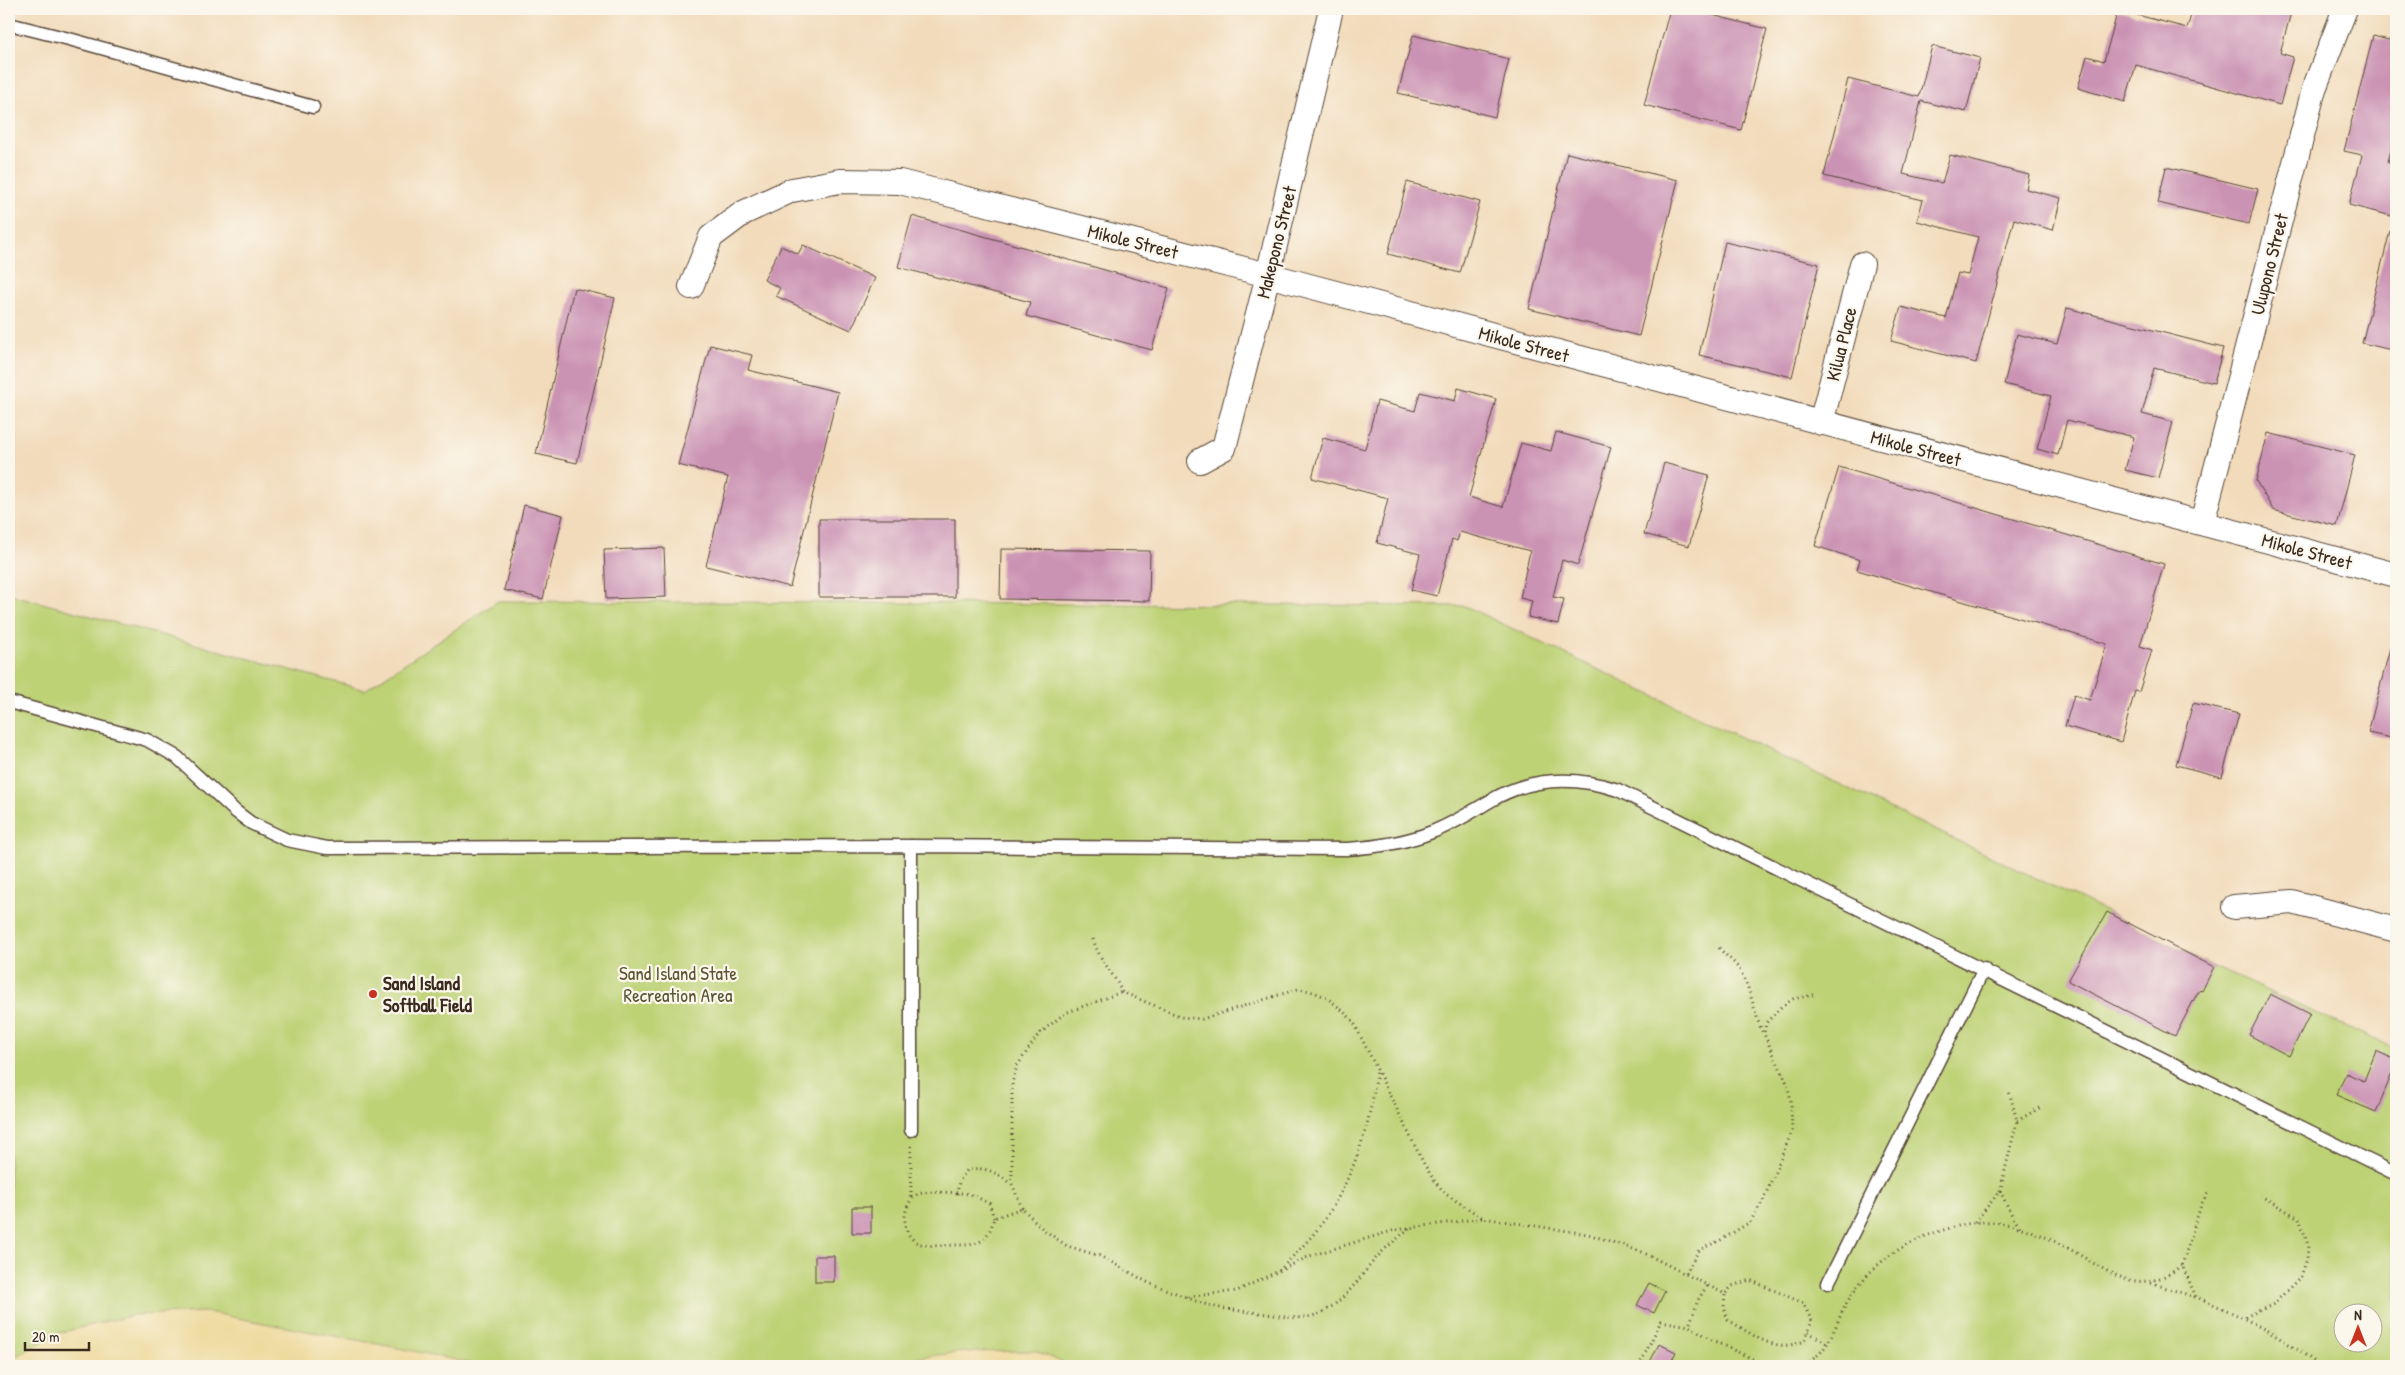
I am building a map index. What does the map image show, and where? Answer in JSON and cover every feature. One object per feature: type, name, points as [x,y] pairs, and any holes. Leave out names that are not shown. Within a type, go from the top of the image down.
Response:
[{"type":"street","name":"Makepono Street","points":[[1200,461],[1224,448],[1268,275],[1331,9]]},
{"type":"street","name":"Ulupono Street","points":[[2202,523],[2314,89],[2345,9]]},
{"type":"street","name":"Mikole Street","points":[[691,287],[710,237],[743,213],[792,190],[840,181],[900,182],[1268,275],[2396,575]]},
{"type":"street","name":"Kilua Place","points":[[1821,423],[1862,264]]},
{"type":"street","points":[[2234,907],[2292,902],[2396,930]]},
{"type":"lane","points":[[9,24],[69,39],[313,108]]},
{"type":"lane","points":[[9,702],[155,743],[177,757],[235,811],[251,823],[307,846],[357,849],[911,846],[1239,849],[1368,847],[1389,844],[1432,832],[1500,796],[1534,784],[1552,781],[1585,782],[1618,790],[2396,1174]]},
{"type":"lane","points":[[911,846],[911,1130]]},
{"type":"lane","points":[[1828,1283],[1984,970]]},
{"type":"path","points":[[1093,939],[1096,952],[1117,981],[1122,992],[1182,1018],[1202,1018],[1298,989],[1315,991],[1337,1005],[1353,1021],[1435,1182],[1447,1195],[1483,1218]]},
{"type":"path","points":[[1686,1273],[1699,1250],[1723,1239],[1750,1222],[1763,1201],[1792,1131],[1791,1100],[1787,1083],[1755,1015],[1752,996],[1743,978],[1736,965],[1719,948]]},
{"type":"path","points":[[1122,992],[1065,1013],[1038,1035],[1017,1066],[1012,1083],[1012,1184],[1022,1208],[1044,1230],[1067,1246],[1100,1256],[1147,1282],[1186,1296],[1208,1307],[1234,1312],[1284,1317],[1308,1317],[1328,1309],[1342,1298],[1378,1256],[1410,1228]]},
{"type":"path","points":[[1764,1034],[1766,1024],[1780,1006],[1813,994]]},
{"type":"path","points":[[1277,1273],[1325,1219],[1348,1179],[1363,1142],[1371,1112],[1377,1070]]},
{"type":"path","points":[[1975,1222],[2000,1191],[2017,1121],[2009,1091]]},
{"type":"path","points":[[2017,1121],[2041,1107]]},
{"type":"path","points":[[911,1130],[911,1199]]},
{"type":"path","points":[[957,1194],[959,1182],[967,1170],[982,1167],[996,1173],[1012,1184]]},
{"type":"path","points":[[2000,1191],[2014,1219],[2022,1228]]},
{"type":"path","points":[[2150,1282],[2165,1276],[2182,1265],[2202,1205],[2209,1191]]},
{"type":"path","points":[[920,1193],[970,1194],[989,1203],[994,1218],[991,1233],[981,1242],[968,1246],[921,1244],[912,1238],[905,1221],[905,1208],[911,1199],[920,1193]]},
{"type":"path","points":[[2244,1317],[2274,1304],[2301,1276],[2307,1259],[2308,1245],[2299,1218],[2261,1196]]},
{"type":"path","points":[[994,1218],[1022,1208]]},
{"type":"path","points":[[1186,1296],[1237,1290],[1310,1256],[1410,1228],[1483,1218],[1588,1234],[1642,1252],[1725,1294]]},
{"type":"path","points":[[1800,1366],[1815,1360],[1827,1343],[1847,1302],[1863,1278],[1881,1261],[1910,1241],[1975,1222],[2003,1223],[2022,1228],[2074,1252],[2113,1276],[2150,1282],[2196,1297],[2244,1317],[2282,1338],[2320,1366]]},
{"type":"path","points":[[2182,1265],[2196,1297]]},
{"type":"path","points":[[1750,1280],[1803,1303],[1812,1321],[1804,1341],[1790,1347],[1776,1346],[1728,1320],[1724,1308],[1725,1294],[1732,1286],[1750,1280]]},
{"type":"path","points":[[1689,1326],[1698,1300],[1708,1286]]},
{"type":"path","points":[[1638,1366],[1661,1321],[1689,1326],[1718,1343],[1768,1366]]},
{"type":"path","points":[[1808,1332],[1827,1343]]},
{"type":"green space","name":"Sand Island State Recreation Area","points":[[9,594],[365,690],[498,601],[1465,606],[2107,912],[2214,967],[2396,1049],[2396,1366],[9,1366]]},
{"type":"sand","points":[[208,1312],[413,1351],[481,1366],[9,1366],[9,1360],[58,1333],[133,1315]]},
{"type":"sand","points":[[1036,1351],[1070,1366],[856,1366],[962,1352]]},
{"type":"building","points":[[1670,9],[1689,9],[1767,29],[1741,130],[1644,105]]},
{"type":"building","points":[[2193,9],[2292,9],[2280,53],[2293,57],[2280,105],[2136,65],[2125,102],[2078,88],[2087,56],[2104,61],[2118,10],[2187,28]]},
{"type":"building","points":[[1413,35],[1509,59],[1495,117],[1398,93]]},
{"type":"building","points":[[2373,36],[2396,42],[2396,130],[2388,162],[2396,164],[2396,217],[2349,205],[2362,155],[2344,151]]},
{"type":"building","points":[[1932,46],[1980,58],[1966,112],[1921,101],[1903,174],[1942,183],[1950,155],[2029,175],[2026,189],[2061,198],[2053,230],[2014,219],[1976,363],[1891,341],[1901,307],[1946,318],[1958,273],[1968,275],[1978,237],[1917,221],[1923,200],[1824,176],[1848,79],[1919,97]]},
{"type":"building","points":[[1567,153],[1678,180],[1639,336],[1529,309]]},
{"type":"building","points":[[2166,167],[2258,189],[2249,224],[2158,203]]},
{"type":"building","points":[[1407,182],[1480,202],[1460,273],[1388,254]]},
{"type":"building","points":[[912,216],[1169,288],[1152,350],[1026,316],[1030,302],[898,267]]},
{"type":"building","points":[[2390,231],[2396,232],[2396,351],[2362,343]]},
{"type":"building","points":[[1725,242],[1819,264],[1792,377],[1699,355]]},
{"type":"building","points":[[803,245],[875,278],[851,330],[776,296],[780,288],[764,280],[781,246],[798,254]]},
{"type":"building","points":[[574,288],[615,298],[577,463],[536,454]]},
{"type":"building","points":[[2067,308],[2223,348],[2214,383],[2154,368],[2142,414],[2173,422],[2158,478],[2125,470],[2134,437],[2067,420],[2058,455],[2037,449],[2051,396],[2004,384],[2017,334],[2057,344]]},
{"type":"building","points":[[710,345],[752,355],[748,370],[838,392],[790,587],[706,566],[728,477],[678,465]]},
{"type":"building","points":[[1458,388],[1496,399],[1469,497],[1503,507],[1521,443],[1551,451],[1556,432],[1611,447],[1578,565],[1562,560],[1553,597],[1564,599],[1558,624],[1528,617],[1532,601],[1520,598],[1530,551],[1460,532],[1457,541],[1452,539],[1437,596],[1411,590],[1420,554],[1377,543],[1388,498],[1312,478],[1323,438],[1365,449],[1377,401],[1415,411],[1420,392],[1455,401]]},
{"type":"building","points":[[2268,433],[2355,455],[2337,526],[2273,510],[2256,481]]},
{"type":"building","points":[[1664,463],[1709,475],[1689,546],[1644,534]]},
{"type":"building","points":[[1839,467],[2164,564],[2140,646],[2152,650],[2139,692],[2135,691],[2121,742],[2065,726],[2074,695],[2090,700],[2107,644],[1857,570],[1860,560],[1815,546]]},
{"type":"building","points":[[524,505],[563,515],[543,599],[504,590]]},
{"type":"building","points":[[819,519],[955,519],[955,597],[819,597]]},
{"type":"building","points":[[664,548],[666,597],[606,599],[604,550]]},
{"type":"building","points":[[1001,549],[1150,551],[1149,601],[1000,599]]},
{"type":"building","points":[[2390,648],[2396,649],[2396,739],[2368,733]]},
{"type":"building","points":[[2193,703],[2239,714],[2222,777],[2176,765]]},
{"type":"building","points":[[2107,912],[2214,967],[2202,991],[2199,990],[2175,1036],[2068,981]]},
{"type":"building","points":[[2270,994],[2310,1014],[2289,1056],[2249,1035]]},
{"type":"building","points":[[2376,1051],[2396,1060],[2396,1064],[2376,1112],[2336,1095],[2346,1073],[2364,1081]]},
{"type":"building","points":[[852,1207],[871,1207],[871,1233],[852,1233]]},
{"type":"building","points":[[815,1256],[834,1256],[834,1282],[815,1282]]},
{"type":"building","points":[[1649,1283],[1665,1291],[1654,1313],[1637,1305]]},
{"type":"building","points":[[1659,1344],[1676,1352],[1669,1366],[1648,1366]]},
{"type":"place","name":"Sand Island Softball Field","points":[[373,994]]}]
